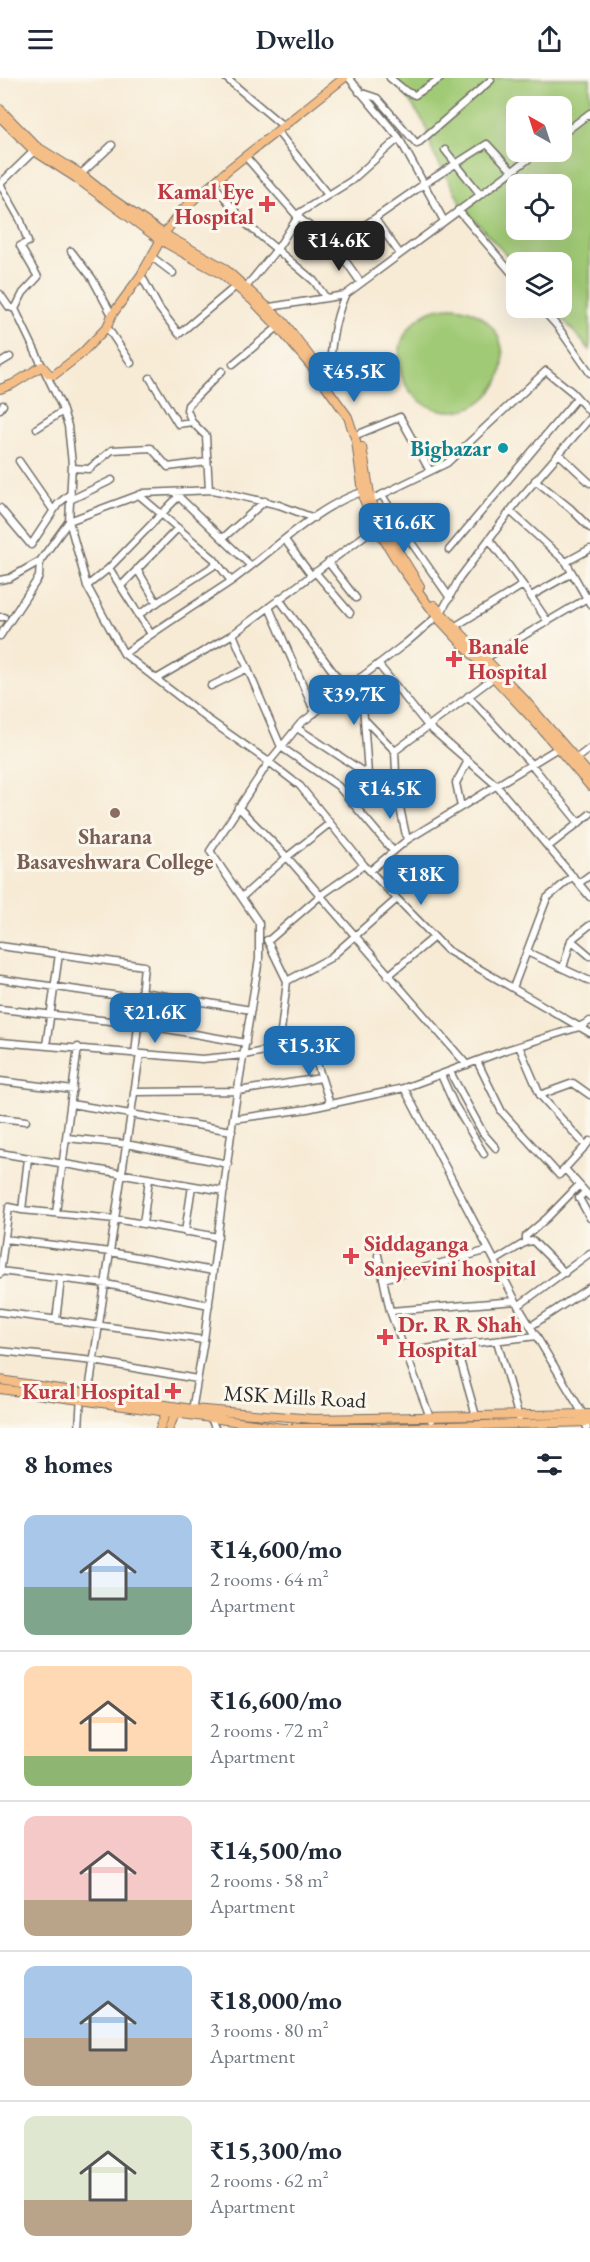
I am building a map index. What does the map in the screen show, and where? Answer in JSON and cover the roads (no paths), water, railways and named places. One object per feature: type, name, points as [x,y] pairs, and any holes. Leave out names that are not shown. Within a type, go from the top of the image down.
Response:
[{"type":"main road","points":[[0,389],[14,384],[42,366],[49,374],[54,375],[81,354],[107,327],[112,315],[141,275],[162,237],[180,211],[245,156],[346,78]]},
{"type":"main road","points":[[0,109],[36,149],[81,174],[162,237],[223,267],[284,322],[329,382],[354,421],[359,434],[365,491],[383,526],[439,615],[486,658],[590,774]]},
{"type":"main road","points":[[0,117],[36,149],[76,178],[236,286],[278,327],[315,371],[348,417],[356,441],[365,491],[376,527],[400,566],[493,678],[590,786]]},
{"type":"main road","name":"MSK Mills Road","points":[[0,1380],[85,1396],[178,1409],[212,1418],[284,1428],[375,1428]]},
{"type":"main road","name":"MSK Mills Road","points":[[0,1389],[85,1396]]},
{"type":"main road","points":[[160,1428],[168,1408]]},
{"type":"main road","points":[[170,1428],[178,1409]]},
{"type":"main road","name":"MSK Mills Road","points":[[192,1412],[324,1420],[518,1415],[587,1420]]},
{"type":"main road","name":"MSK Mills Road","points":[[382,1428],[587,1420]]},
{"type":"street","points":[[226,78],[280,129],[328,195]]},
{"type":"street","points":[[346,78],[399,138],[444,221]]},
{"type":"street","points":[[390,78],[407,92],[415,94],[441,78]]},
{"type":"street","points":[[359,92],[377,98],[417,144],[490,79]]},
{"type":"street","points":[[572,127],[590,113]]},
{"type":"street","points":[[246,287],[277,249],[297,216],[351,181],[399,138]]},
{"type":"street","points":[[335,246],[424,184],[488,144],[512,171]]},
{"type":"street","points":[[81,174],[112,145]]},
{"type":"street","points":[[15,309],[23,292],[38,277],[20,246],[28,242],[21,221],[0,184],[36,149]]},
{"type":"street","points":[[445,150],[480,194]]},
{"type":"street","points":[[245,156],[297,216],[335,246],[361,283]]},
{"type":"street","points":[[270,307],[345,295],[524,162]]},
{"type":"street","points":[[213,183],[244,222],[314,281],[326,298]]},
{"type":"street","points":[[459,210],[506,266]]},
{"type":"street","points":[[375,219],[400,254]]},
{"type":"street","points":[[71,251],[92,278],[112,315]]},
{"type":"street","points":[[152,257],[172,273]]},
{"type":"street","points":[[141,275],[159,308],[179,334],[236,286]]},
{"type":"street","points":[[0,294],[9,307],[15,309],[63,411],[70,438],[72,468],[69,521],[87,586],[124,654],[209,720],[300,786],[364,865],[447,950],[590,1033]]},
{"type":"street","points":[[329,382],[331,336],[345,295]]},
{"type":"street","points":[[550,318],[590,373]]},
{"type":"street","points":[[107,327],[131,363]]},
{"type":"street","points":[[233,364],[278,327]]},
{"type":"street","points":[[0,363],[10,357]]},
{"type":"street","points":[[208,490],[206,436],[192,422],[187,410],[188,405],[222,371]]},
{"type":"street","points":[[371,500],[447,463],[546,371],[590,412]]},
{"type":"street","points":[[150,378],[178,424],[192,422]]},
{"type":"street","points":[[449,550],[577,398]]},
{"type":"street","points":[[37,428],[63,411]]},
{"type":"street","points":[[359,434],[400,417],[430,471]]},
{"type":"street","points":[[192,1412],[209,1305],[233,1119],[259,959],[260,934],[259,923],[210,851],[269,762],[297,729],[439,615],[459,579],[510,511],[589,420]]},
{"type":"street","points":[[72,468],[89,469],[112,450],[151,448],[168,467],[207,462]]},
{"type":"street","points":[[559,454],[590,483]]},
{"type":"street","points":[[19,461],[53,510]]},
{"type":"street","points":[[0,508],[31,545],[58,504],[112,480]]},
{"type":"street","points":[[535,480],[570,508],[590,528]]},
{"type":"street","points":[[0,580],[10,578],[40,561],[69,521],[139,495],[208,490],[265,501],[314,518]]},
{"type":"street","points":[[124,654],[231,581],[337,502],[365,491]]},
{"type":"street","points":[[87,586],[109,568],[162,515],[176,494]]},
{"type":"street","points":[[176,494],[252,566]]},
{"type":"street","points":[[139,495],[218,563],[231,581]]},
{"type":"street","points":[[382,495],[450,598]]},
{"type":"street","points":[[223,538],[265,501]]},
{"type":"street","points":[[486,658],[589,600],[566,562],[510,511]]},
{"type":"street","points":[[156,679],[232,634],[376,527]]},
{"type":"street","points":[[121,586],[178,528]]},
{"type":"street","points":[[489,539],[548,622]]},
{"type":"street","points":[[285,540],[350,613]]},
{"type":"street","points":[[566,562],[590,549]]},
{"type":"street","points":[[0,636],[39,577],[40,561]]},
{"type":"street","points":[[328,562],[356,598]]},
{"type":"street","points":[[138,615],[218,563]]},
{"type":"street","points":[[109,568],[151,634]]},
{"type":"street","points":[[138,569],[157,603]]},
{"type":"street","points":[[531,596],[572,573]]},
{"type":"street","points":[[454,627],[523,585]]},
{"type":"street","points":[[279,599],[345,689]]},
{"type":"street","points":[[269,607],[315,713]]},
{"type":"street","points":[[232,634],[281,747],[338,786],[393,852]]},
{"type":"street","points":[[378,664],[428,726],[496,785],[590,896]]},
{"type":"street","points":[[211,686],[248,668]]},
{"type":"street","points":[[361,677],[366,721],[368,774]]},
{"type":"street","points":[[395,751],[493,678]]},
{"type":"street","points":[[468,696],[531,764],[579,823]]},
{"type":"street","points":[[366,721],[395,751],[397,794],[407,840]]},
{"type":"street","points":[[297,729],[397,794]]},
{"type":"street","points":[[577,758],[590,747]]},
{"type":"street","points":[[370,871],[407,840],[558,748]]},
{"type":"street","points":[[461,807],[456,783],[468,761]]},
{"type":"street","points":[[238,807],[286,857],[467,1065]]},
{"type":"street","points":[[548,847],[590,814]]},
{"type":"street","points":[[242,897],[286,857],[330,822]]},
{"type":"street","points":[[268,941],[320,896],[364,865]]},
{"type":"street","points":[[579,883],[590,875]]},
{"type":"street","points":[[513,988],[547,898],[573,876]]},
{"type":"street","points":[[288,981],[330,958],[397,899]]},
{"type":"street","points":[[562,968],[571,940],[590,925]]},
{"type":"street","points":[[260,934],[268,941],[288,981],[279,1048]]},
{"type":"street","points":[[388,976],[434,937]]},
{"type":"street","points":[[571,940],[590,956]]},
{"type":"street","points":[[0,946],[144,966],[131,1114],[100,1326],[78,1428]]},
{"type":"street","points":[[527,952],[590,981]]},
{"type":"street","points":[[46,1046],[59,954]]},
{"type":"street","points":[[0,979],[251,1010]]},
{"type":"street","points":[[0,1008],[138,1024],[246,1043]]},
{"type":"street","points":[[233,1119],[330,1104],[404,1088],[519,1046],[579,1027],[590,1021]]},
{"type":"street","points":[[0,1042],[202,1059],[244,1055],[310,1042],[330,1104]]},
{"type":"street","points":[[477,1061],[502,1112],[560,1175],[588,1144],[540,1095],[519,1046]]},
{"type":"street","points":[[57,1213],[78,1047]]},
{"type":"street","points":[[450,1072],[483,1133],[496,1148]]},
{"type":"street","points":[[441,1075],[454,1104],[484,1154]]},
{"type":"street","points":[[134,1092],[238,1091],[321,1078]]},
{"type":"street","points":[[0,1081],[73,1090]]},
{"type":"street","points":[[540,1095],[573,1083],[590,1095]]},
{"type":"street","points":[[404,1088],[517,1304],[587,1420]]},
{"type":"street","points":[[71,1104],[232,1131]]},
{"type":"street","points":[[0,1118],[26,1121]]},
{"type":"street","points":[[67,1138],[126,1144],[228,1164]]},
{"type":"street","points":[[0,1153],[224,1191]]},
{"type":"street","points":[[22,1210],[28,1158]]},
{"type":"street","points":[[564,1169],[588,1195],[579,1198],[590,1218]]},
{"type":"street","points":[[143,1224],[149,1179]]},
{"type":"street","points":[[526,1242],[526,1236],[579,1185]]},
{"type":"street","points":[[185,1232],[192,1186]]},
{"type":"street","points":[[209,1305],[106,1284],[0,1273],[9,1207],[115,1219],[218,1238]]},
{"type":"street","points":[[5,1239],[110,1252],[213,1271]]},
{"type":"street","points":[[495,1261],[526,1242],[533,1241],[565,1273]]},
{"type":"street","points":[[383,1279],[489,1250]]},
{"type":"street","points":[[390,1311],[517,1304],[565,1273],[590,1253]]},
{"type":"street","points":[[378,1255],[390,1311],[434,1426]]},
{"type":"street","points":[[56,1320],[61,1280]]},
{"type":"street","points":[[531,1326],[590,1287]]},
{"type":"street","points":[[0,1312],[204,1340]]},
{"type":"street","points":[[406,1352],[537,1336]]},
{"type":"street","points":[[497,1341],[521,1424]]},
{"type":"street","points":[[456,1346],[476,1416]]},
{"type":"street","points":[[0,1350],[94,1361],[197,1379]]},
{"type":"street","points":[[283,1416],[284,1428]]},
{"type":"street","points":[[212,1418],[215,1428]]},
{"type":"place","name":"Kamal Eye Hospital","points":[[267,204]]},
{"type":"place","name":"Bigbazar","points":[[503,448]]},
{"type":"place","name":"Banale Hospital","points":[[454,659]]},
{"type":"place","name":"Sharana Basaveshwara College","points":[[115,813]]},
{"type":"place","name":"Siddaganga Sanjeevini hospital","points":[[351,1256]]},
{"type":"place","name":"Dr. R R Shah Hospital","points":[[385,1337]]},
{"type":"place","name":"Kural Hospital","points":[[173,1391]]}]
